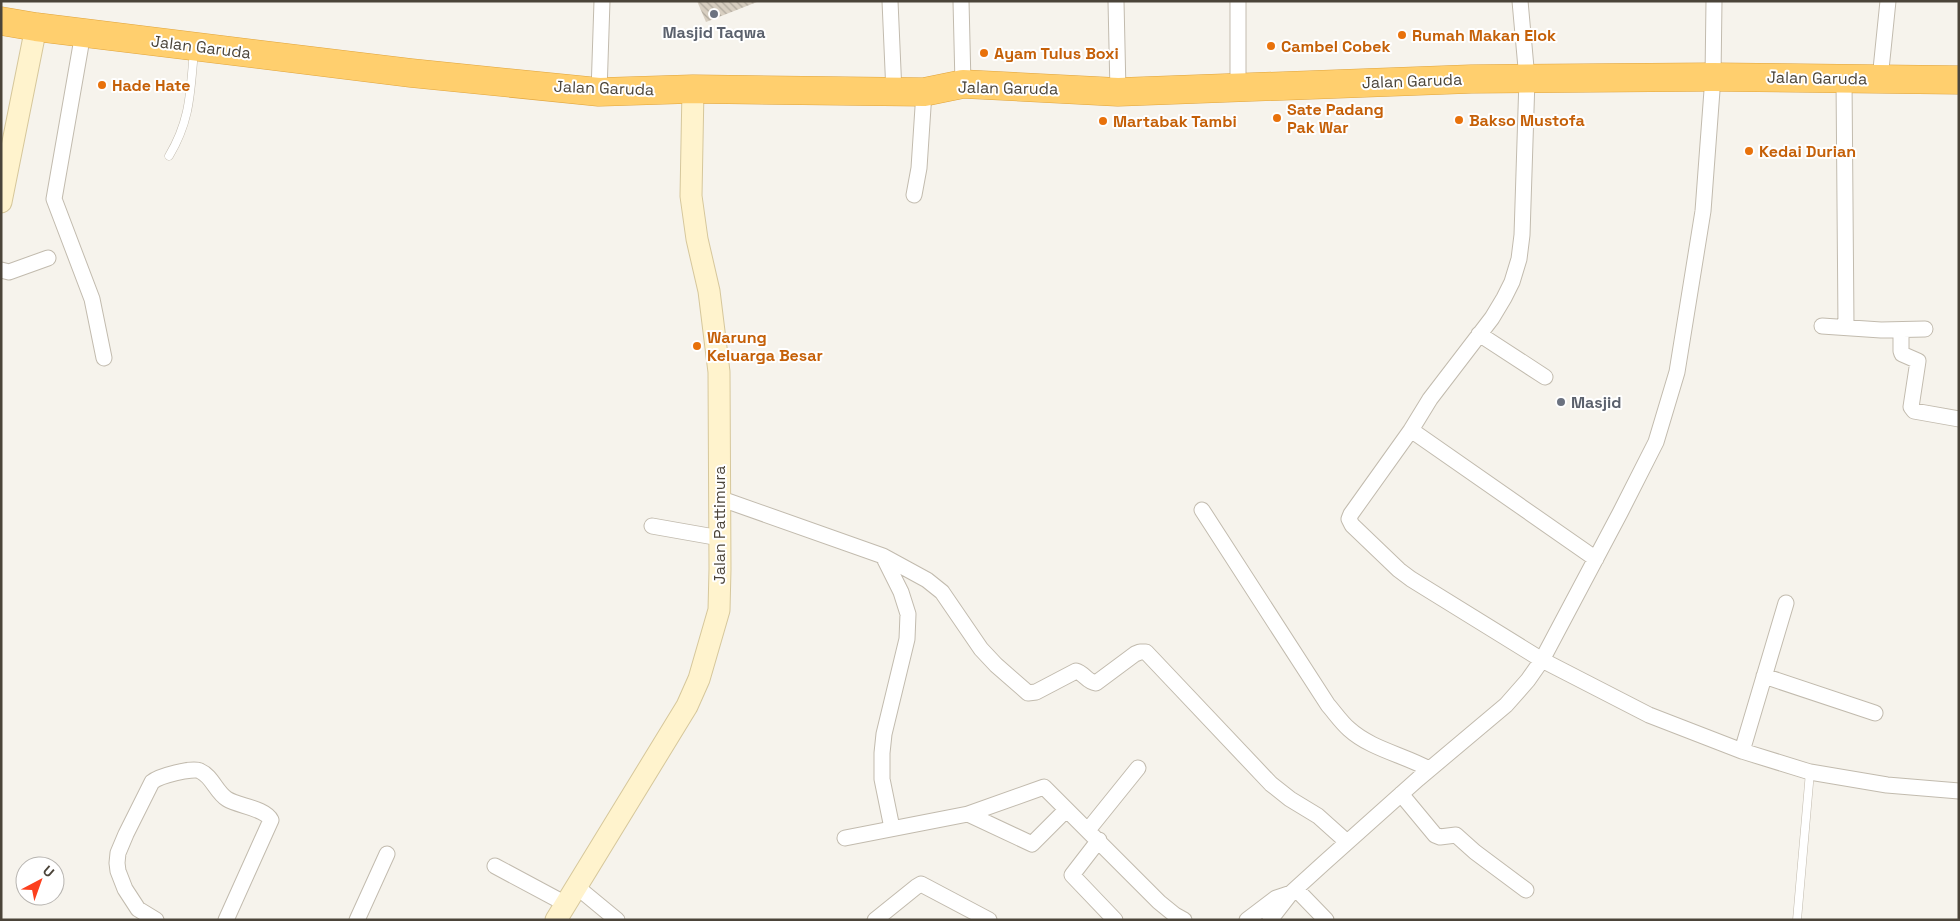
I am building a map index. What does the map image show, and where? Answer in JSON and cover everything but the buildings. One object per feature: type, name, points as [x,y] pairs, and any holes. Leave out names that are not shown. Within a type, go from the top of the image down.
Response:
[{"type":"highway","name":"Jalan Garuda","points":[[1,21],[36,28],[411,73],[599,92],[693,89],[894,93],[924,92],[963,84],[1118,92],[1471,79],[1713,77],[1959,80]]},
{"type":"street","points":[[599,92],[602,1]]},
{"type":"street","points":[[890,1],[894,93]]},
{"type":"street","points":[[961,1],[963,84]]},
{"type":"street","points":[[1116,1],[1118,92]]},
{"type":"street","points":[[1238,1],[1238,88]]},
{"type":"street","points":[[1520,1],[1527,79],[1520,259],[1508,290],[1492,318],[1430,399],[1411,430],[1351,514],[1349,519],[1352,525],[1411,579],[1542,660],[1649,715],[1742,751],[1810,772],[1887,785],[1959,791]]},
{"type":"street","points":[[1270,920],[1294,891],[1429,769],[1506,705],[1528,680],[1542,660],[1656,442],[1677,372],[1703,211],[1713,77],[1714,1]]},
{"type":"street","points":[[1880,79],[1888,1]]},
{"type":"street","points":[[1,202],[36,28]]},
{"type":"street","points":[[83,33],[54,199],[92,299],[104,358]]},
{"type":"street","points":[[1844,78],[1846,326]]},
{"type":"street","name":"Jalan Pattimura","points":[[566,903],[687,706],[699,680],[719,610],[719,372],[709,292],[697,239],[692,196],[693,89]]},
{"type":"street","points":[[914,195],[919,168],[924,92]]},
{"type":"street","points":[[1,270],[9,272],[48,258]]},
{"type":"street","points":[[1822,326],[1901,330],[1925,329]]},
{"type":"street","points":[[1901,330],[1902,354],[1917,359],[1919,366],[1911,408],[1914,411],[1959,420]]},
{"type":"street","points":[[1479,334],[1545,377]]},
{"type":"street","points":[[1411,430],[1596,559]]},
{"type":"street","points":[[719,498],[883,556],[935,585],[942,592],[981,649],[996,666],[1028,693],[1036,692],[1076,671],[1096,683],[1136,654],[1146,652],[1271,784],[1290,799],[1318,816],[1347,842]]},
{"type":"street","points":[[1202,510],[1328,705],[1348,729],[1371,743],[1429,769]]},
{"type":"street","points":[[652,526],[720,538]]},
{"type":"street","points":[[883,556],[901,592],[908,614],[907,639],[884,734],[882,753],[882,779],[891,821]]},
{"type":"street","points":[[1742,751],[1786,603]]},
{"type":"street","points":[[1764,676],[1875,713]]},
{"type":"street","points":[[1114,920],[1072,874],[1094,835],[1138,768]]},
{"type":"street","points":[[156,920],[137,915],[118,872],[118,853],[152,782],[159,777],[195,769],[205,774],[224,798],[266,814],[272,820],[226,920]]},
{"type":"street","points":[[845,838],[891,821],[968,814],[1044,787],[1159,902],[1184,920]]},
{"type":"street","points":[[1401,794],[1435,835],[1440,837],[1456,835],[1475,852],[1526,890]]},
{"type":"street","points":[[968,814],[1032,844],[1066,810]]},
{"type":"street","points":[[357,920],[387,854]]},
{"type":"street","points":[[495,866],[566,903],[617,920]]},
{"type":"street","points":[[876,920],[921,884],[989,920]]},
{"type":"street","points":[[1247,920],[1276,898],[1294,891]]},
{"type":"street","points":[[1294,891],[1326,920]]},
{"type":"lane","points":[[169,156],[180,137],[189,107],[195,47]]},
{"type":"lane","points":[[1797,920],[1810,772]]},
{"type":"place","name":"Masjid Taqwa","points":[[714,14]]},
{"type":"place","name":"Rumah Makan Elok","points":[[1402,35]]},
{"type":"place","name":"Cambel Cobek","points":[[1271,46]]},
{"type":"place","name":"Ayam Tulus Boxi","points":[[984,53]]},
{"type":"place","name":"Hade Hate","points":[[102,85]]},
{"type":"place","name":"Sate Padang Pak War","points":[[1277,118]]},
{"type":"place","name":"Bakso Mustofa","points":[[1459,120]]},
{"type":"place","name":"Martabak Tambi","points":[[1103,121]]},
{"type":"place","name":"Kedai Durian","points":[[1749,151]]},
{"type":"place","name":"Warung Keluarga Besar","points":[[697,346]]},
{"type":"place","name":"Masjid","points":[[1561,402]]}]
